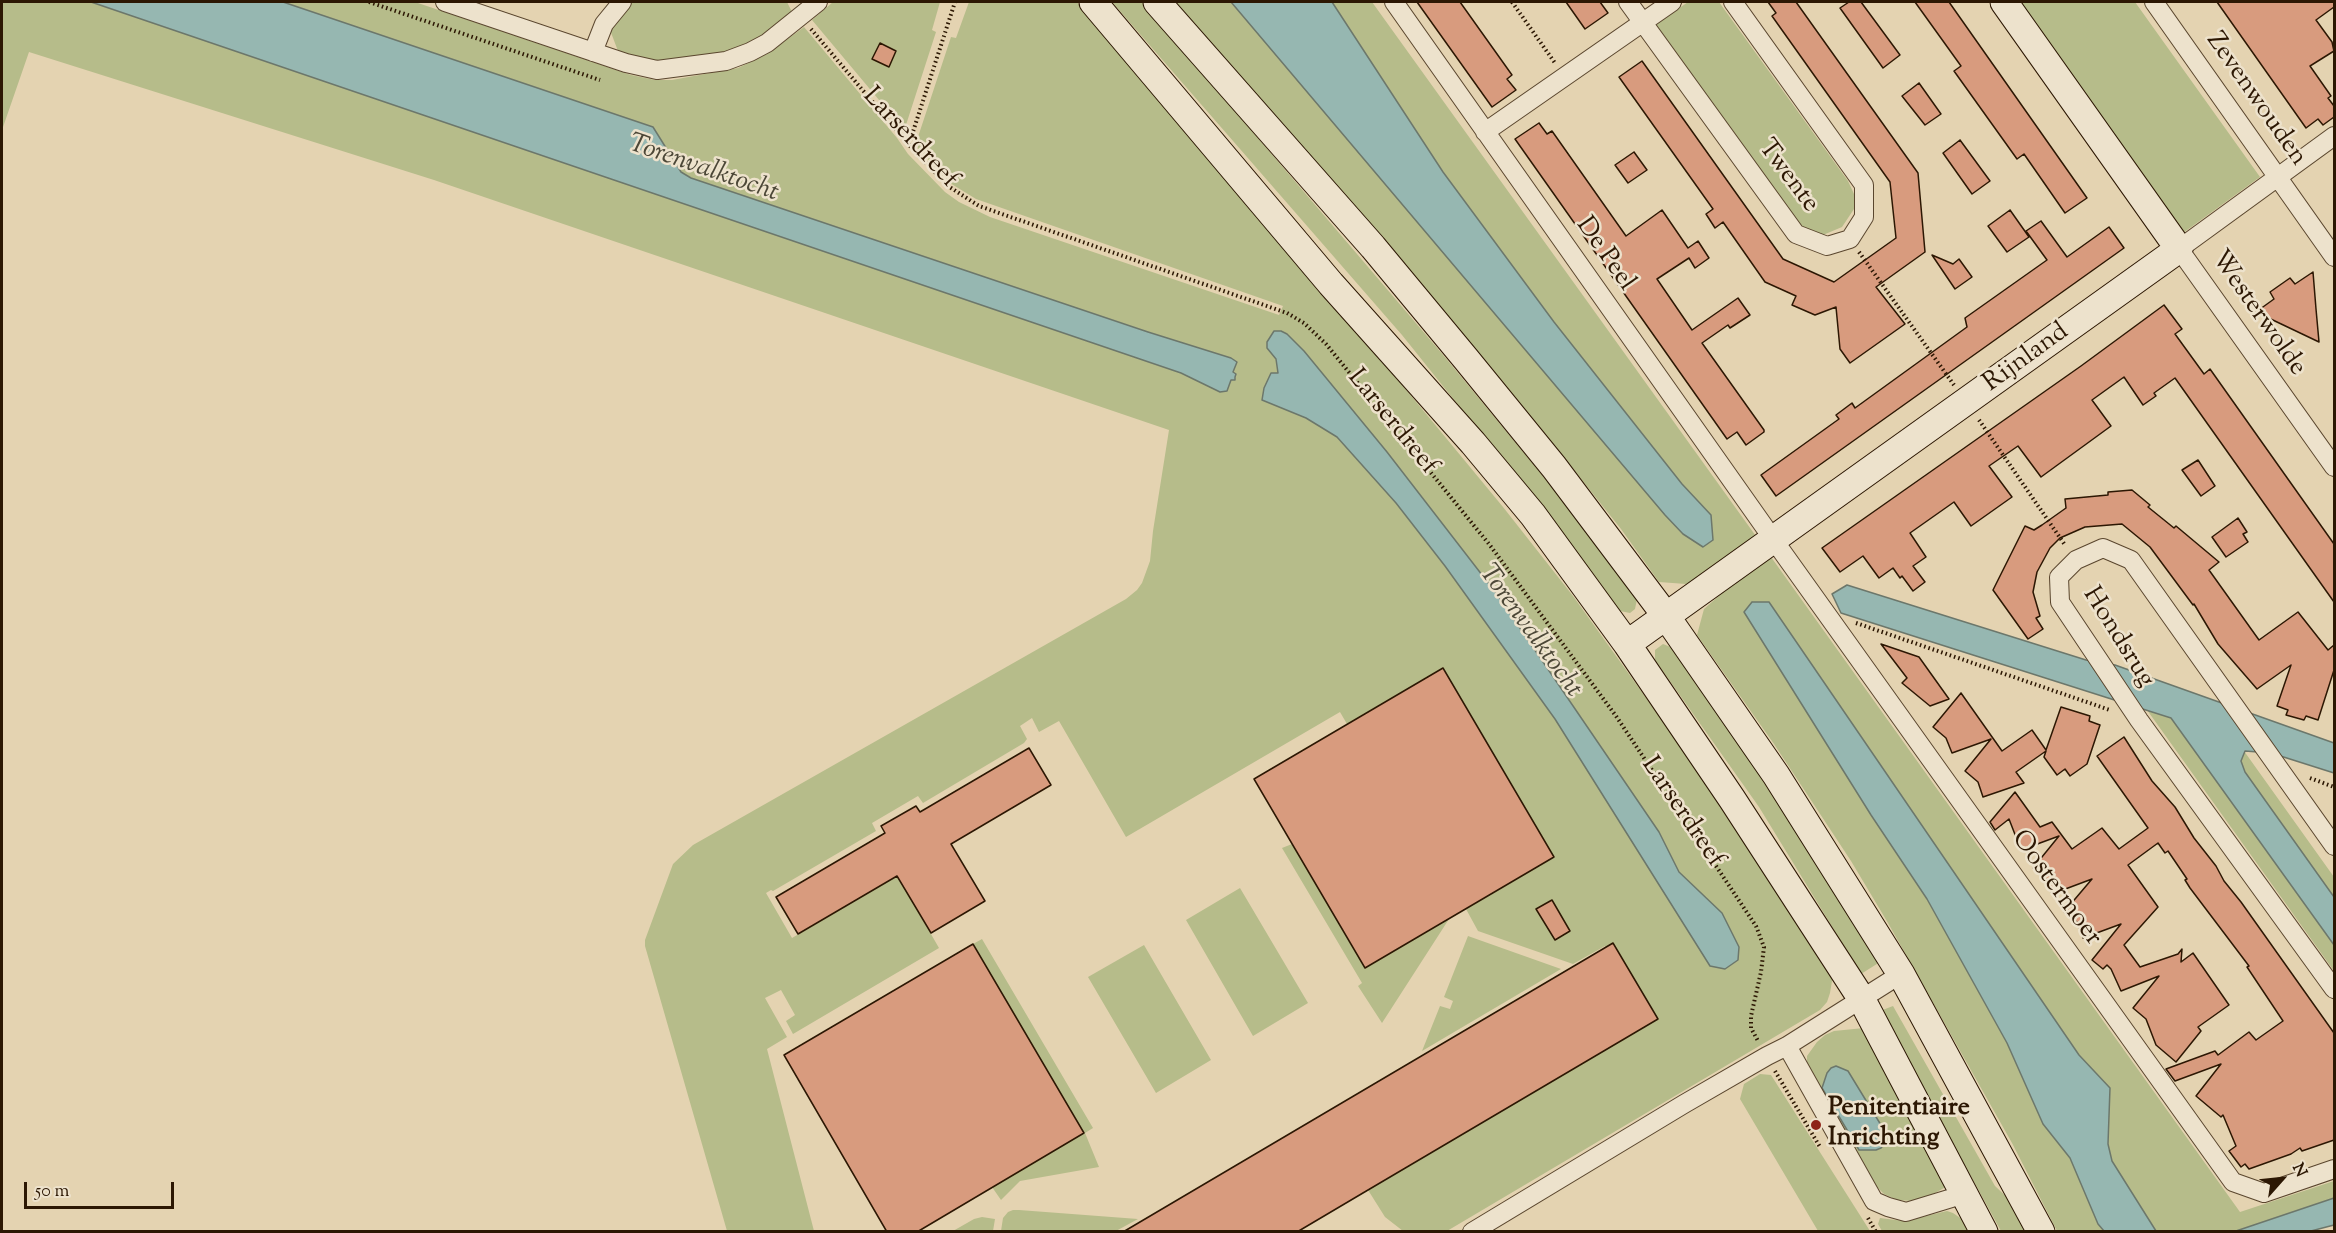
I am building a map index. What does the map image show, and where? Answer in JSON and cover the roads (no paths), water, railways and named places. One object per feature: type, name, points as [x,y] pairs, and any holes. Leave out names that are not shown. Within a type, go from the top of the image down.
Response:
[{"type":"main road","name":"Larserdreef","points":[[1093,2],[1324,275],[1473,443],[1533,515],[1627,644],[1861,998],[1984,1232]]},
{"type":"main road","points":[[1157,2],[1357,229],[1452,341],[1554,468],[1666,616],[1776,775],[1901,974],[2041,1232]]},
{"type":"main road","points":[[2004,2],[2179,249]]},
{"type":"main road","name":"Rijnland","points":[[1627,644],[2179,249]]},
{"type":"street","points":[[445,2],[626,63],[657,70],[726,61],[750,52],[766,43],[818,2]]},
{"type":"street","points":[[593,52],[603,24],[622,2]]},
{"type":"street","name":"De Peel","points":[[1394,2],[1773,538]]},
{"type":"street","name":"Twente","points":[[1628,2],[1796,234],[1827,246],[1850,239],[1864,217],[1864,185],[1733,2]]},
{"type":"street","points":[[1485,132],[1672,2]]},
{"type":"street","name":"Zevenwouden","points":[[2154,2],[2334,257]]},
{"type":"street","points":[[2179,249],[2334,136]]},
{"type":"street","name":"Westerwolde","points":[[2179,249],[2334,467]]},
{"type":"street","name":"Oostermoer","points":[[1773,538],[2233,1182],[2264,1193],[2334,1169]]},
{"type":"street","name":"Hondsrug","points":[[2334,846],[2131,560],[2103,548],[2076,561],[2059,577],[2060,602],[2088,647],[2334,989]]},
{"type":"street","points":[[1472,1232],[1787,1046],[1901,974]]},
{"type":"street","points":[[1787,1046],[1874,1201],[1888,1208],[1906,1212],[1965,1194]]},
{"type":"water","points":[[91,2],[283,2],[653,127],[681,172],[691,178],[1231,358],[1237,362],[1233,372],[1236,374],[1235,380],[1231,380],[1227,391],[1220,392],[1181,373]]},
{"type":"water","points":[[1231,2],[1332,2],[1443,172],[1554,322],[1682,484],[1711,515],[1713,540],[1703,547],[1683,534],[1665,515]]},
{"type":"water","points":[[1274,331],[1287,334],[1304,351],[1387,452],[1496,593],[1659,832],[1679,872],[1722,913],[1739,947],[1738,960],[1725,969],[1710,966],[1555,719],[1445,566],[1396,503],[1337,437],[1306,418],[1262,400],[1264,388],[1271,373],[1278,373],[1276,359],[1267,348],[1267,342]]},
{"type":"water","points":[[1847,585],[2086,660],[2115,665],[2334,743],[2334,773],[2271,753],[2245,751],[2241,761],[2245,772],[2334,897],[2334,945],[2171,718],[1841,613],[1832,594]]},
{"type":"water","points":[[1752,602],[1769,602],[2079,1055],[2110,1088],[2108,1144],[2112,1161],[2156,1231],[2104,1231],[2098,1224],[2070,1158],[2043,1124],[2007,1043],[1927,899],[1871,815],[1744,612]]},
{"type":"water","points":[[1836,1066],[1848,1071],[1884,1130],[1886,1142],[1881,1148],[1859,1150],[1822,1088],[1827,1073]]},
{"type":"water","points":[[2334,1198],[2334,1225],[2311,1231],[2236,1231]]},
{"type":"place","name":"Penitentiaire Inrichting","points":[[1816,1125]]},
{"type":"water label","name":"Torenvalktocht","points":[[703,170]]},
{"type":"water label","name":"Torenvalktocht","points":[[1529,632]]}]
